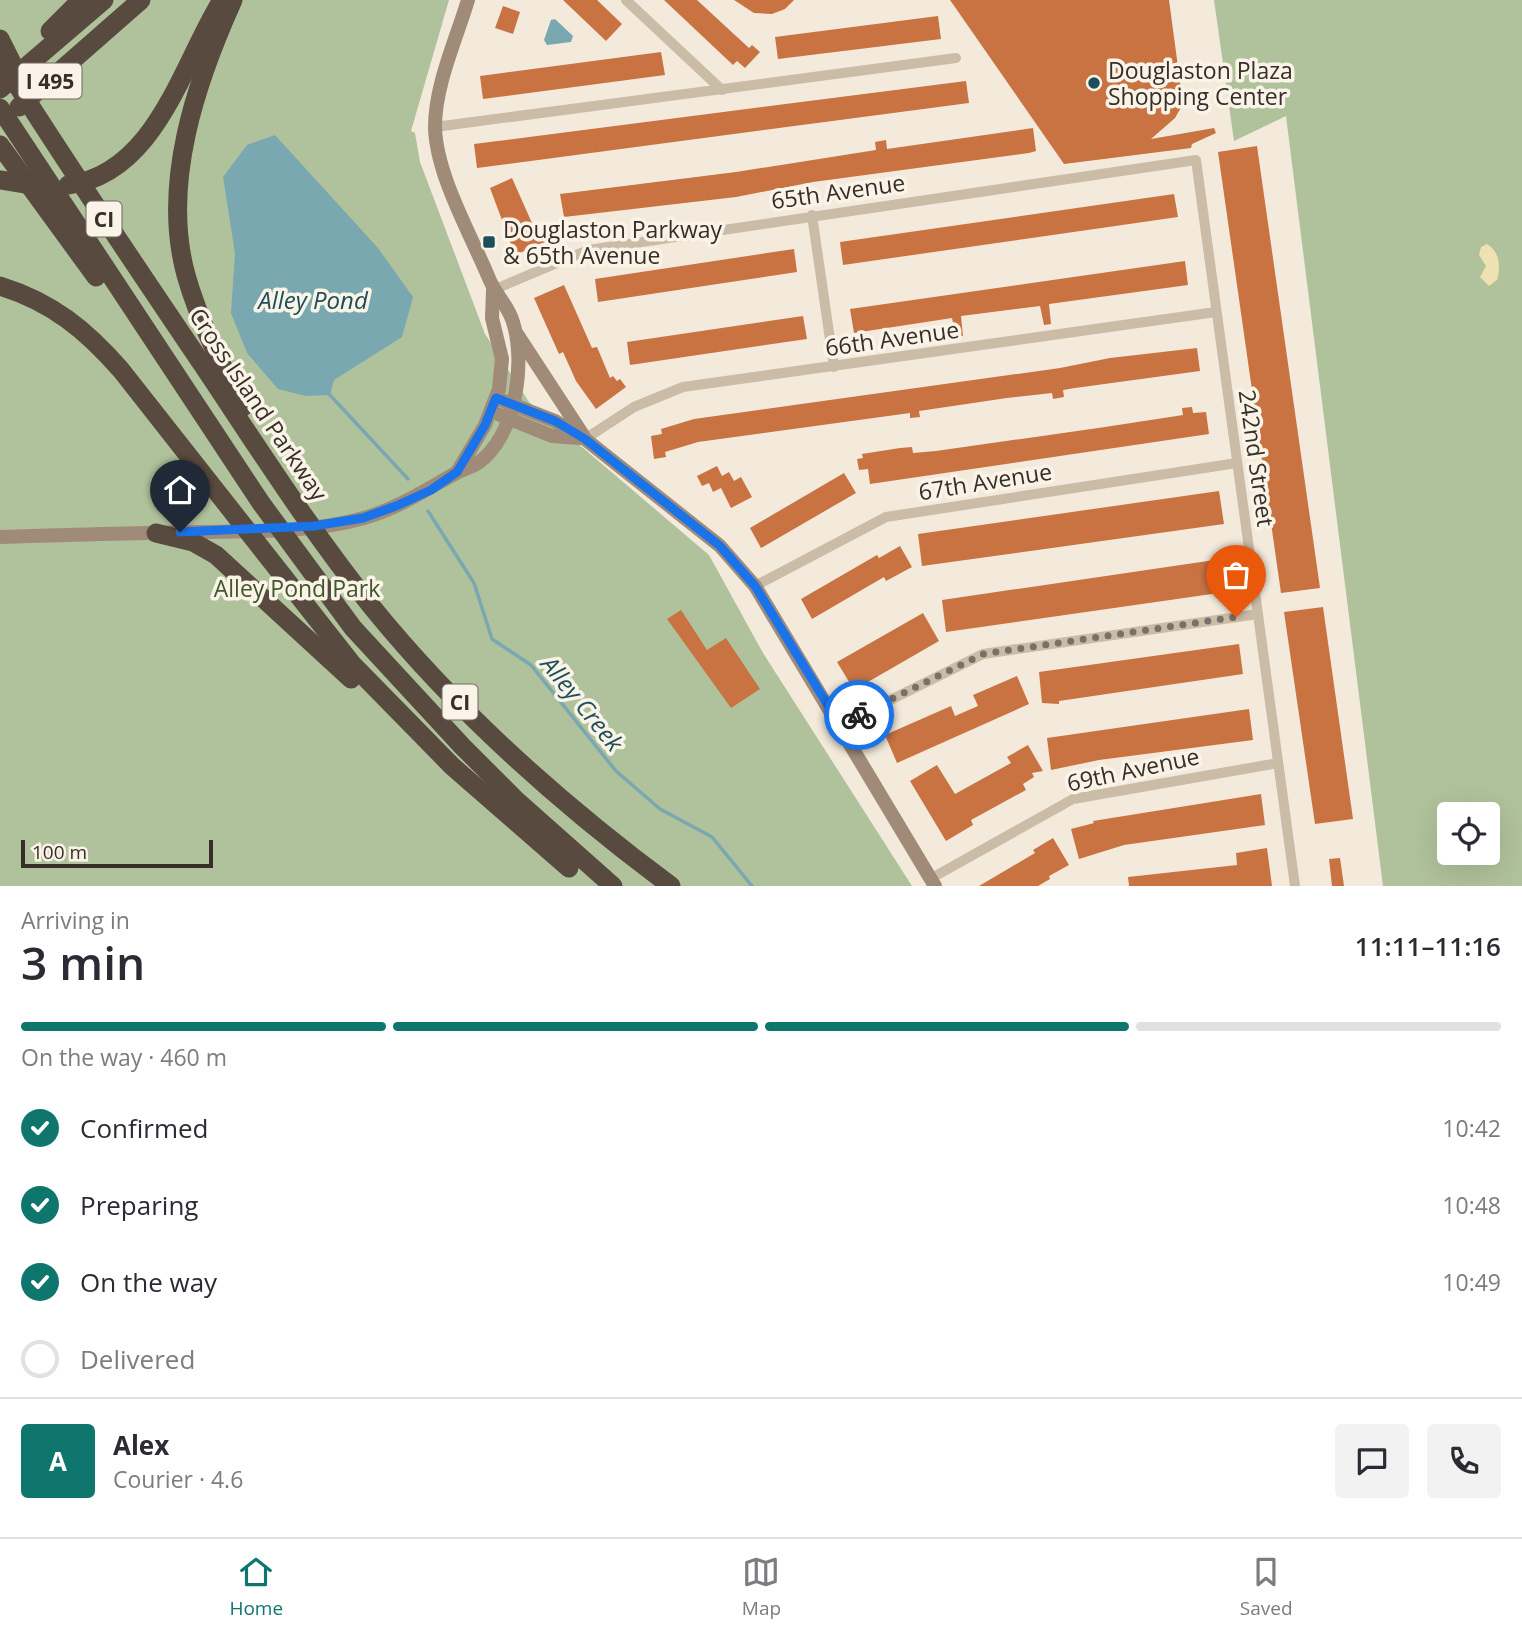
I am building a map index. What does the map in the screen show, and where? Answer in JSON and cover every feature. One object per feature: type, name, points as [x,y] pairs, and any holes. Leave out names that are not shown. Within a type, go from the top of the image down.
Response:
[{"type":"highway","name":"I 495","points":[[0,89],[81,7],[104,0]]},
{"type":"highway","name":"I 495","points":[[0,124],[141,0]]},
{"type":"highway","points":[[0,180],[15,185],[49,187],[77,184],[106,172],[126,158],[160,117],[222,0]]},
{"type":"highway","points":[[233,0],[204,70],[187,136],[181,176],[180,242],[195,305],[216,354],[283,486]]},
{"type":"highway","points":[[0,79],[81,7]]},
{"type":"highway","points":[[0,38],[49,137]]},
{"type":"highway","name":"Cross Island Parkway","points":[[0,58],[49,137],[283,486],[373,608],[432,674],[539,779],[601,833],[671,886]]},
{"type":"highway","name":"CI","points":[[0,108],[261,503],[352,628],[405,688],[515,799],[613,886]]},
{"type":"highway","points":[[0,145],[261,503]]},
{"type":"highway","points":[[0,286],[30,295],[64,314],[93,338],[353,665],[452,765],[569,869]]},
{"type":"highway","points":[[156,533],[193,542],[216,555],[449,768],[593,886]]},
{"type":"main road","points":[[0,537],[228,531],[334,523],[363,518],[431,490],[457,472],[478,463],[494,446],[511,413],[518,362],[516,333],[510,311],[493,290],[440,160],[435,127],[439,94],[468,0]]},
{"type":"main road","points":[[457,472],[493,405],[502,359],[492,318],[493,290]]},
{"type":"main road","points":[[516,333],[585,439],[720,546],[755,586],[933,882]]},
{"type":"main road","points":[[493,405],[552,436],[585,439]]},
{"type":"street","points":[[626,0],[722,90]]},
{"type":"street","points":[[435,127],[956,58]]},
{"type":"street","name":"65th Avenue","points":[[493,290],[588,250],[1196,160]]},
{"type":"street","name":"242nd Street","points":[[1196,160],[1295,886]]},
{"type":"street","points":[[812,215],[834,367]]},
{"type":"street","name":"66th Avenue","points":[[585,439],[634,407],[683,387],[1216,312]]},
{"type":"street","name":"67th Avenue","points":[[755,586],[886,517],[1237,463]]},
{"type":"street","points":[[840,725],[983,654],[1258,614]]},
{"type":"street","name":"69th Avenue","points":[[933,882],[1073,799],[1278,763]]},
{"type":"green space","name":"Alley Pond Park","points":[[0,0],[449,0],[411,131],[415,133],[420,162],[485,334],[529,402],[709,555],[763,653],[912,886],[0,886]]},
{"type":"green space","points":[[1214,0],[1522,0],[1522,886],[1383,886],[1286,116],[1234,141]]},
{"type":"sand","points":[[1487,244],[1495,251],[1499,265],[1497,280],[1489,286],[1480,277],[1486,266],[1479,255],[1481,247]]},
{"type":"water","points":[[555,19],[573,36],[571,42],[547,45],[544,40],[551,20]]},
{"type":"water","name":"Alley Pond","points":[[275,135],[378,248],[413,297],[402,337],[334,380],[330,395],[306,396],[278,389],[247,353],[231,313],[235,253],[223,177],[247,145]]},
{"type":"building","points":[[563,0],[597,0],[622,24],[606,41]]},
{"type":"building","points":[[664,0],[697,0],[749,48],[752,45],[760,52],[745,68],[737,61],[733,65]]},
{"type":"building","points":[[734,0],[794,0],[785,9],[772,14],[754,13]]},
{"type":"building","name":"Douglaston Plaza Shopping Center","points":[[950,0],[1169,0],[1183,104],[1175,118],[1151,139],[1214,128],[1216,133],[1192,144],[1191,148],[1064,164]]},
{"type":"building","points":[[503,6],[520,12],[513,34],[495,28]]},
{"type":"building","points":[[938,16],[941,39],[778,59],[775,37]]},
{"type":"building","points":[[661,52],[665,75],[483,99],[480,76]]},
{"type":"building","points":[[966,81],[969,103],[477,168],[474,144]]},
{"type":"building","points":[[1033,128],[1036,151],[1029,153],[813,182],[736,197],[564,217],[560,194],[736,172],[876,150],[875,142],[886,140],[887,149]]},
{"type":"building","points":[[1257,146],[1320,588],[1281,593],[1218,152]]},
{"type":"building","points":[[512,178],[536,232],[540,230],[545,242],[515,255],[490,188]]},
{"type":"building","points":[[1174,194],[1178,217],[843,265],[840,242]]},
{"type":"building","points":[[794,249],[797,272],[598,302],[595,279]]},
{"type":"building","points":[[1185,261],[1188,285],[1049,304],[1051,324],[1044,325],[1040,306],[961,316],[963,336],[956,337],[952,318],[854,333],[850,309]]},
{"type":"building","points":[[564,285],[592,348],[597,347],[610,378],[613,376],[617,381],[620,379],[626,387],[596,409],[576,381],[563,352],[559,354],[534,298]]},
{"type":"building","points":[[803,316],[807,339],[630,365],[627,342]]},
{"type":"building","points":[[1197,348],[1200,371],[1063,390],[1064,397],[1053,399],[1052,393],[1007,398],[919,411],[920,417],[910,418],[910,413],[698,442],[665,452],[666,457],[654,459],[651,436],[662,434],[661,429],[694,419],[1060,368],[1110,358]]},
{"type":"building","points":[[1192,407],[1193,413],[1206,412],[1209,434],[870,484],[868,469],[859,470],[857,459],[863,458],[862,454],[900,448],[912,447],[913,453],[936,451],[1183,415],[1182,408]]},
{"type":"building","points":[[717,466],[722,476],[729,472],[734,481],[741,477],[752,497],[731,508],[721,488],[713,492],[709,483],[702,486],[697,476]]},
{"type":"building","points":[[844,473],[856,493],[761,548],[750,528]]},
{"type":"building","points":[[1219,491],[1224,524],[922,566],[918,534]]},
{"type":"building","points":[[900,546],[912,567],[886,581],[884,577],[812,619],[801,599],[877,555],[879,558]]},
{"type":"building","points":[[1228,558],[1233,591],[946,632],[942,600]]},
{"type":"building","points":[[1323,607],[1353,819],[1315,824],[1284,612]]},
{"type":"building","points":[[681,610],[707,650],[726,638],[760,689],[731,708],[667,619]]},
{"type":"building","points":[[923,613],[939,641],[854,690],[837,662]]},
{"type":"building","points":[[1239,644],[1243,674],[1059,701],[1059,704],[1042,703],[1039,672]]},
{"type":"building","points":[[1017,676],[1029,704],[897,763],[885,735],[951,706],[955,716],[978,706],[973,695]]},
{"type":"building","points":[[1249,709],[1253,740],[1099,760],[1051,770],[1047,738]]},
{"type":"building","points":[[1028,745],[1043,771],[1032,773],[1034,777],[1023,784],[1026,790],[971,820],[973,825],[946,841],[910,781],[937,765],[955,794],[1011,763],[1007,757]]},
{"type":"building","points":[[1261,794],[1265,825],[1124,845],[1079,859],[1071,829],[1094,823],[1093,821]]},
{"type":"building","points":[[1053,838],[1069,865],[1049,876],[1050,879],[1038,886],[979,886],[1035,853],[1033,850]]},
{"type":"building","points":[[1267,848],[1272,886],[1129,886],[1128,877],[1237,865],[1236,853]]},
{"type":"building","points":[[1340,858],[1344,886],[1332,886],[1329,859]]},
{"type":"waterway","name":"Alley Creek","points":[[329,394],[408,479]]},
{"type":"waterway","name":"Alley Creek","points":[[428,511],[474,583],[492,639],[531,665],[616,771],[660,809],[712,837],[752,886]]},
{"type":"way so far","points":[[859,715],[983,654],[1236,617]]},
{"type":"place","name":"Douglaston Plaza Shopping Center","points":[[1094,83]]},
{"type":"place","name":"Douglaston Parkway & 65th Avenue","points":[[489,242]]},
{"type":"route","points":[[180,532],[314,526],[363,518],[396,506],[431,490],[457,472],[485,425],[496,398],[555,421],[585,439],[720,546],[755,586],[840,725],[859,715]]}]
